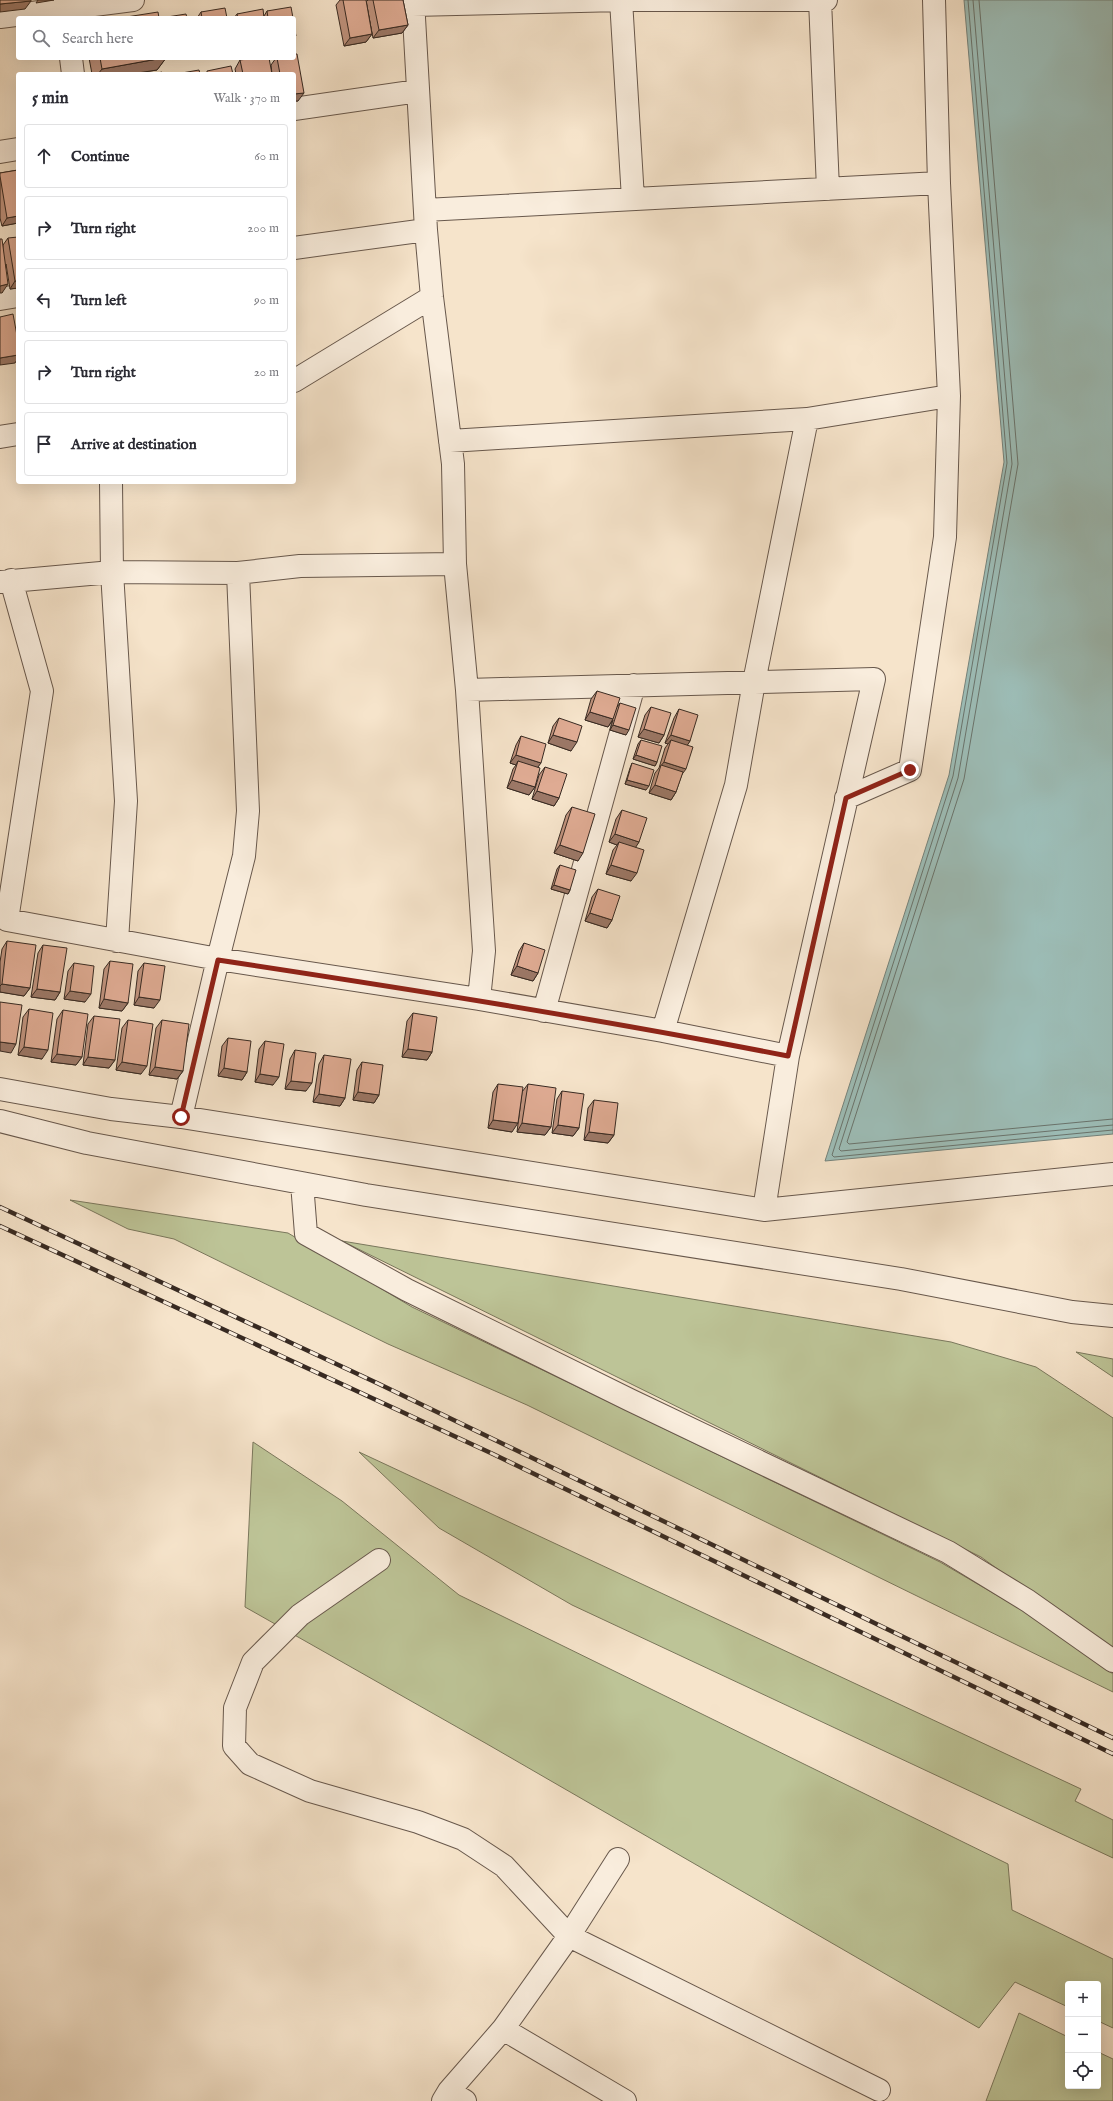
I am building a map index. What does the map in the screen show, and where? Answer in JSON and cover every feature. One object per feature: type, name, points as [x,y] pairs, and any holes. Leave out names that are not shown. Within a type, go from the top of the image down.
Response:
[{"type":"street","points":[[0,17],[133,0]]},
{"type":"street","points":[[479,999],[484,951],[467,690],[455,564],[453,464],[432,297],[413,3],[621,0],[826,0]]},
{"type":"street","points":[[621,0],[633,200]]},
{"type":"street","points":[[820,0],[828,189]]},
{"type":"street","points":[[846,798],[910,770],[945,537],[949,396],[939,183],[934,0]]},
{"type":"street","points":[[71,60],[74,72]]},
{"type":"street","points":[[296,109],[418,91]]},
{"type":"street","points":[[0,152],[16,149]]},
{"type":"street","points":[[296,248],[426,220],[633,200],[939,183]]},
{"type":"street","points":[[0,299],[16,296]]},
{"type":"street","points":[[296,380],[432,297]]},
{"type":"street","points":[[450,441],[807,419],[949,396]]},
{"type":"street","points":[[663,1032],[736,785],[754,682],[807,419]]},
{"type":"street","points":[[0,437],[16,434]]},
{"type":"street","points":[[111,484],[112,572],[126,801],[117,941]]},
{"type":"street","points":[[455,564],[300,566],[238,574],[112,572],[5,581],[42,691],[7,920],[218,960],[479,999],[788,1056]]},
{"type":"street","points":[[181,1117],[244,856],[248,811],[238,574]]},
{"type":"street","points":[[467,690],[874,679],[788,1056],[764,1210]]},
{"type":"street","points":[[544,1011],[634,686]]},
{"type":"street","points":[[0,1089],[111,1109],[181,1117],[764,1210],[1113,1174]]},
{"type":"street","points":[[0,1121],[87,1144],[302,1183],[528,1221],[901,1279],[1072,1312],[1113,1316]]},
{"type":"street","points":[[302,1183],[306,1234],[407,1290],[630,1400],[948,1552],[1028,1601],[1113,1661]]},
{"type":"street","points":[[379,1560],[300,1615],[254,1662],[235,1708],[234,1746],[250,1764],[310,1791],[418,1822],[463,1839],[504,1866],[569,1936],[879,2090]]},
{"type":"street","points":[[453,2098],[569,1936],[618,1859]]},
{"type":"street","points":[[503,2029],[625,2101]]},
{"type":"green space","points":[[70,1200],[288,1233],[412,1307],[940,1562],[1029,1614],[1113,1674],[1113,1692],[527,1405],[388,1344],[174,1239],[128,1229]]},
{"type":"green space","points":[[342,1241],[951,1342],[1036,1367],[1113,1418],[1113,1653],[981,1557]]},
{"type":"green space","points":[[1076,1352],[1113,1359],[1113,1377]]},
{"type":"green space","points":[[253,1442],[342,1501],[459,1595],[1008,1864],[1012,1910],[1113,1959],[1113,2028],[1101,2022],[1101,1981],[1065,1981],[1065,2006],[1015,1982],[979,2028],[487,1744],[245,1607]]},
{"type":"green space","points":[[359,1452],[1081,1789],[1075,1801],[1113,1820],[1113,1858],[572,1605],[439,1528]]},
{"type":"green space","points":[[1019,2013],[1065,2036],[1065,2089],[1101,2089],[1101,2053],[1113,2059],[1113,2101],[986,2101]]},
{"type":"water","points":[[964,0],[1113,0],[1113,1134],[825,1161],[949,775],[1004,462]]},
{"type":"building","points":[[0,0],[31,0],[31,1],[0,4]]},
{"type":"building","points":[[343,0],[366,0],[372,34],[350,38]]},
{"type":"building","points":[[373,0],[403,0],[408,25],[379,30]]},
{"type":"building","points":[[291,7],[293,16],[268,16],[267,11]]},
{"type":"building","points":[[225,8],[227,16],[202,16],[201,12]]},
{"type":"building","points":[[263,9],[264,16],[238,16],[237,14]]},
{"type":"building","points":[[158,12],[159,16],[133,16]]},
{"type":"building","points":[[186,14],[186,16],[173,16]]},
{"type":"building","points":[[297,54],[304,93],[296,94],[296,72],[280,72],[277,60],[296,60]]},
{"type":"building","points":[[100,60],[152,60],[102,69]]},
{"type":"building","points":[[240,60],[269,60],[272,72],[243,72]]},
{"type":"building","points":[[231,66],[232,72],[207,72]]},
{"type":"building","points":[[199,70],[200,72],[188,72]]},
{"type":"building","points":[[16,170],[16,216],[7,218],[0,173]]},
{"type":"building","points":[[16,237],[16,281],[15,281],[8,238]]},
{"type":"building","points":[[0,239],[2,239],[8,284],[0,286]]},
{"type":"building","points":[[13,314],[16,330],[16,355],[0,358],[0,317]]},
{"type":"building","points":[[597,691],[620,698],[613,719],[590,712]]},
{"type":"building","points":[[620,703],[636,708],[629,730],[613,725]]},
{"type":"building","points":[[651,707],[671,713],[664,735],[644,729]]},
{"type":"building","points":[[679,709],[698,715],[690,741],[671,735]]},
{"type":"building","points":[[559,718],[582,726],[577,742],[553,735]]},
{"type":"building","points":[[521,736],[546,744],[541,763],[516,755]]},
{"type":"building","points":[[641,740],[662,746],[657,762],[636,755]]},
{"type":"building","points":[[671,740],[693,747],[686,769],[664,762]]},
{"type":"building","points":[[518,761],[540,768],[535,787],[512,780]]},
{"type":"building","points":[[632,763],[654,770],[649,786],[627,780]]},
{"type":"building","points":[[661,765],[683,772],[676,792],[655,785]]},
{"type":"building","points":[[545,767],[567,774],[559,798],[537,791]]},
{"type":"building","points":[[572,807],[595,814],[583,853],[560,845]]},
{"type":"building","points":[[622,810],[647,818],[639,842],[615,834]]},
{"type":"building","points":[[619,842],[644,850],[637,873],[611,865]]},
{"type":"building","points":[[560,865],[576,870],[570,890],[554,885]]},
{"type":"building","points":[[598,889],[620,896],[612,920],[590,913]]},
{"type":"building","points":[[7,941],[36,945],[30,988],[2,984]]},
{"type":"building","points":[[524,943],[545,950],[538,973],[517,966]]},
{"type":"building","points":[[43,945],[67,948],[60,992],[37,989]]},
{"type":"building","points":[[110,961],[133,964],[128,1003],[104,999]]},
{"type":"building","points":[[74,963],[94,966],[91,994],[70,991]]},
{"type":"building","points":[[144,963],[165,966],[160,1000],[139,997]]},
{"type":"building","points":[[0,1002],[22,1005],[16,1044],[0,1042]]},
{"type":"building","points":[[29,1009],[53,1013],[48,1050],[24,1047]]},
{"type":"building","points":[[63,1010],[88,1014],[82,1057],[57,1054]]},
{"type":"building","points":[[413,1013],[437,1017],[432,1052],[408,1049]]},
{"type":"building","points":[[94,1016],[120,1019],[115,1060],[88,1057]]},
{"type":"building","points":[[128,1020],[153,1024],[147,1066],[122,1062]]},
{"type":"building","points":[[162,1020],[189,1024],[183,1071],[155,1067]]},
{"type":"building","points":[[228,1038],[251,1041],[247,1072],[224,1068]]},
{"type":"building","points":[[265,1041],[284,1044],[279,1077],[260,1074]]},
{"type":"building","points":[[295,1050],[316,1053],[312,1083],[291,1081]]},
{"type":"building","points":[[324,1055],[351,1059],[345,1098],[319,1094]]},
{"type":"building","points":[[362,1062],[383,1065],[379,1095],[358,1092]]},
{"type":"building","points":[[498,1084],[523,1087],[518,1123],[493,1120]]},
{"type":"building","points":[[528,1084],[556,1088],[551,1127],[522,1123]]},
{"type":"building","points":[[562,1091],[584,1094],[579,1128],[558,1125]]},
{"type":"building","points":[[594,1100],[618,1103],[614,1135],[589,1132]]},
{"type":"railway","points":[[0,1207],[377,1383],[1113,1738]]},
{"type":"railway","points":[[0,1226],[493,1454],[1113,1754]]},
{"type":"route","points":[[181,1117],[218,960],[479,999],[788,1056],[846,798],[910,770]]}]
